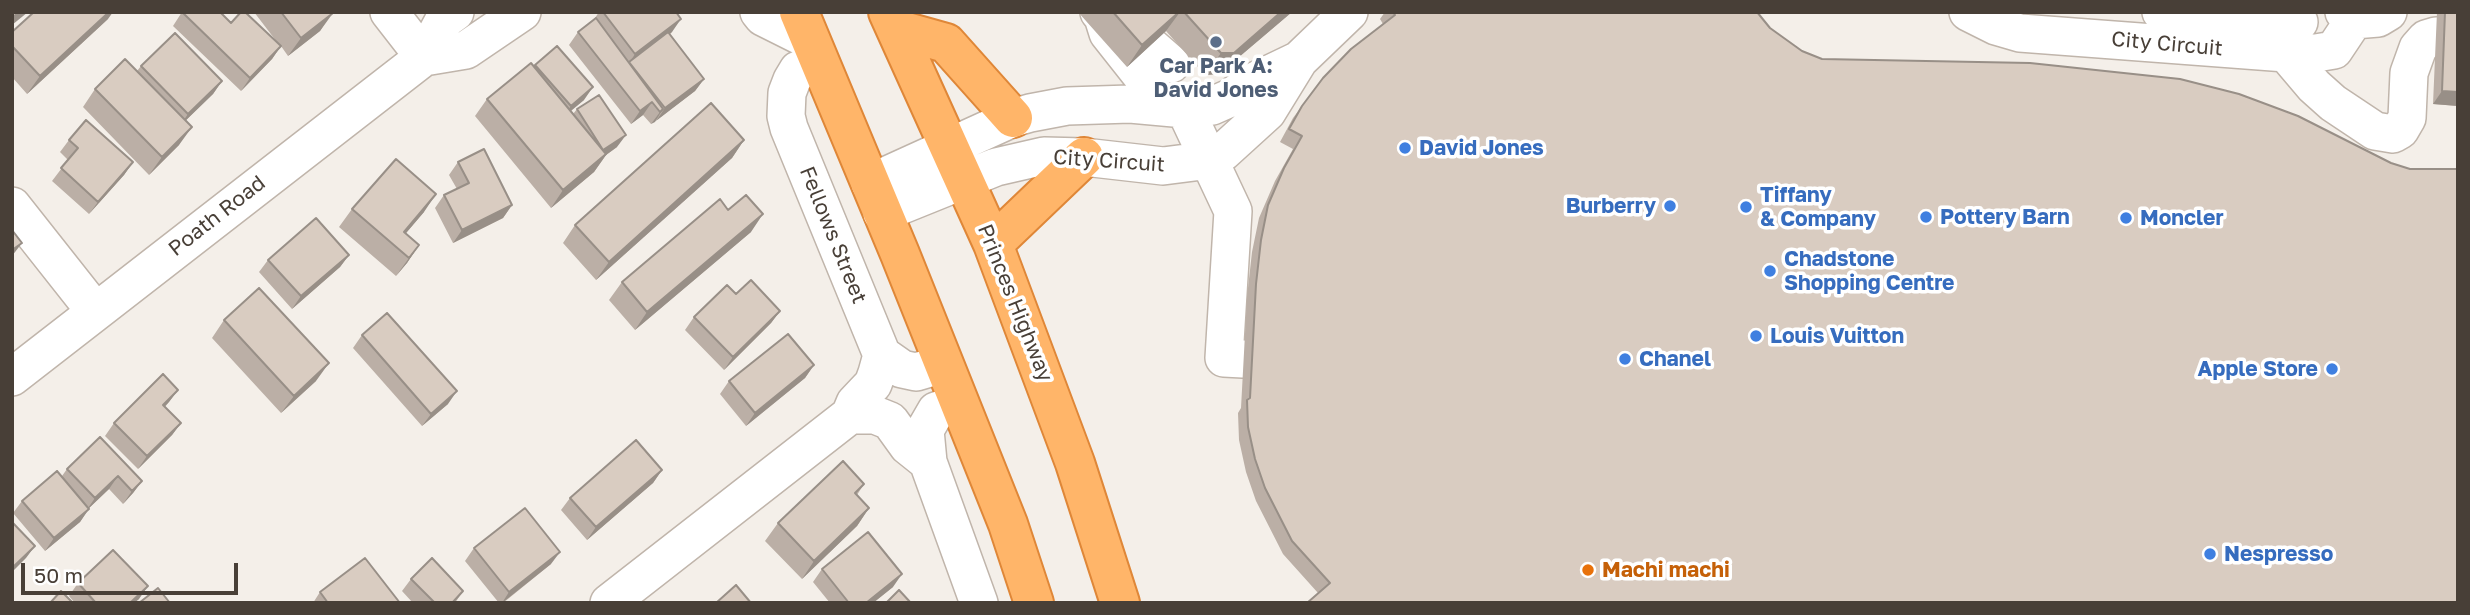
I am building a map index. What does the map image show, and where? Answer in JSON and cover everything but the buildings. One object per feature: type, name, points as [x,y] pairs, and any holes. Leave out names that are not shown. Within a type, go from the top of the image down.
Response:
[{"type":"highway","points":[[892,21],[946,43],[1013,118]]},
{"type":"highway","name":"Princes Highway","points":[[892,21],[993,244],[1089,501],[1121,603]]},
{"type":"highway","points":[[809,38],[1008,524],[1034,603]]},
{"type":"highway","points":[[993,244],[1084,157]]},
{"type":"street","points":[[389,12],[424,57]]},
{"type":"street","name":"Poath Road","points":[[12,377],[424,57],[444,20],[455,12]]},
{"type":"street","name":"Poath Road","points":[[424,57],[466,50],[522,12]]},
{"type":"street","points":[[759,12],[763,17],[809,38]]},
{"type":"street","name":"City Circuit","points":[[956,163],[996,167],[1044,156],[1084,157],[1163,166],[1210,160],[1223,152],[1268,112],[1299,60],[1349,12]]},
{"type":"street","name":"City Circuit","points":[[1968,12],[1996,26],[2020,33],[2063,37],[2292,38],[2334,50],[2362,15]]},
{"type":"street","points":[[1102,14],[1108,33],[1159,76]]},
{"type":"street","points":[[2063,37],[2080,22],[2156,24],[2165,15],[2292,38],[2314,86],[2333,103],[2375,131],[2392,134],[2400,130],[2407,118],[2409,73],[2418,48],[2426,39],[2436,36]]},
{"type":"street","name":"Fellows Street","points":[[809,38],[787,93],[786,116],[882,355]]},
{"type":"street","name":"City Circuit","points":[[876,198],[956,163],[1013,118],[1067,106],[1159,76],[1185,109],[1212,106],[1230,98],[1251,83],[1299,60]]},
{"type":"street","points":[[1185,109],[1233,211],[1224,358],[1243,359]]},
{"type":"street","points":[[12,206],[95,311]]},
{"type":"street","points":[[609,603],[850,415],[855,403],[873,384],[882,355],[902,369],[916,372],[943,364]]},
{"type":"street","points":[[959,403],[936,411],[930,418],[925,430],[928,462],[979,603]]},
{"type":"street","points":[[850,415],[875,415],[890,421],[908,446],[928,462]]},
{"type":"place","name":"Car Park A: David Jones","points":[[1216,42]]},
{"type":"place","name":"David Jones","points":[[1405,148]]},
{"type":"place","name":"Burberry","points":[[1670,206]]},
{"type":"place","name":"Tiffany & Company","points":[[1746,207]]},
{"type":"place","name":"Pottery Barn","points":[[1926,217]]},
{"type":"place","name":"Moncler","points":[[2126,218]]},
{"type":"place","name":"Chadstone Shopping Centre","points":[[1770,271]]},
{"type":"place","name":"Louis Vuitton","points":[[1756,336]]},
{"type":"place","name":"Chanel","points":[[1625,359]]},
{"type":"place","name":"Apple Store","points":[[2332,369]]},
{"type":"place","name":"Nespresso","points":[[2210,554]]},
{"type":"place","name":"Machi machi","points":[[1588,570]]}]
